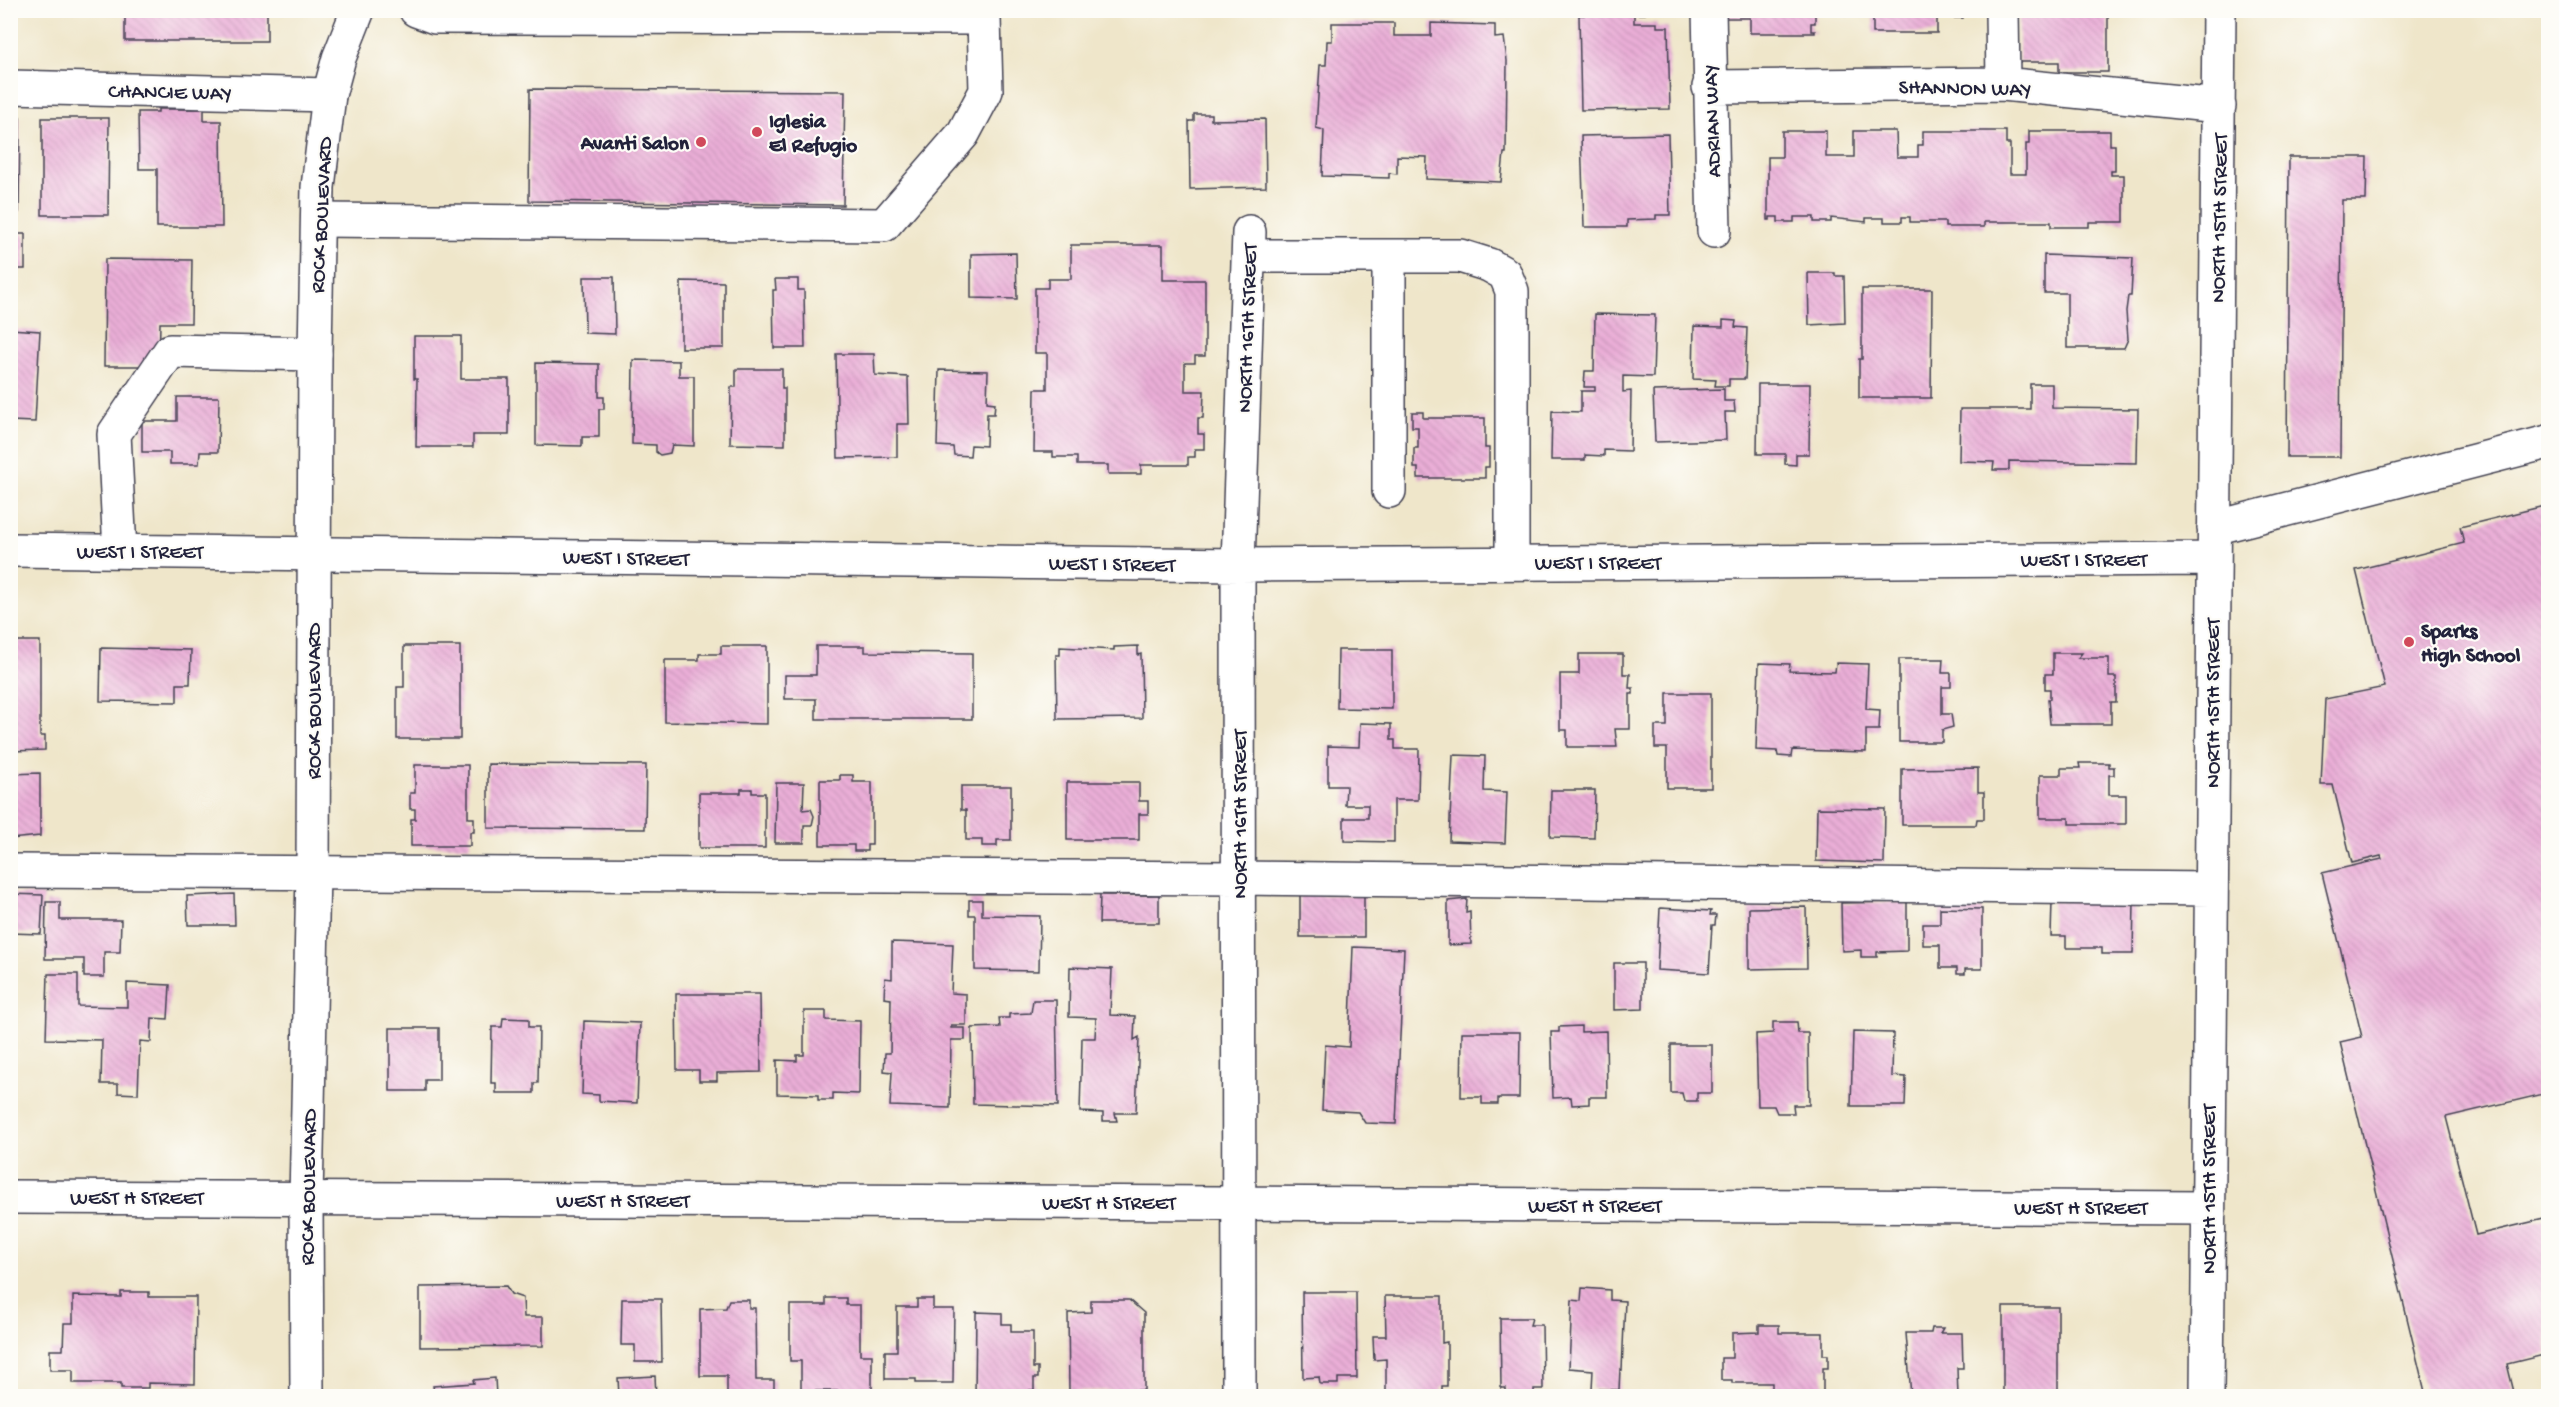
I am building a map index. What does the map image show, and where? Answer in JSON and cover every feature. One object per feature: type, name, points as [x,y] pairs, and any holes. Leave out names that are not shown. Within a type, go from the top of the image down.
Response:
[{"type":"street","name":"ROCK BOULEVARD","points":[[307,1396],[306,1199],[313,873],[318,187],[329,95],[339,58],[358,10]]},
{"type":"street","points":[[318,220],[884,225],[963,134],[986,91],[984,14],[579,14],[435,17],[416,10]]},
{"type":"street","name":"ADRIAN WAY","points":[[1709,10],[1714,231]]},
{"type":"street","points":[[2002,10],[2003,84]]},
{"type":"street","name":"NORTH 15TH STREET","points":[[2207,1396],[2219,10]]},
{"type":"street","name":"SHANNON WAY","points":[[1709,87],[2003,84],[2219,106]]},
{"type":"street","name":"CHANCIE WAY","points":[[10,87],[329,95]]},
{"type":"street","name":"NORTH 16TH STREET","points":[[1239,1396],[1238,565],[1249,244],[1389,256]]},
{"type":"street","points":[[1389,491],[1389,256],[1460,256],[1489,265],[1505,274],[1512,291],[1512,563]]},
{"type":"street","points":[[120,551],[114,434],[170,351],[315,354]]},
{"type":"street","name":"WEST I STREET","points":[[10,550],[1238,565],[1512,563],[2214,544],[2548,442]]},
{"type":"street","points":[[10,871],[1239,878],[2211,889]]},
{"type":"street","name":"WEST H STREET","points":[[10,1197],[2207,1208]]},
{"type":"building","points":[[125,10],[267,10],[267,41],[125,41]]},
{"type":"building","points":[[1583,10],[1644,10],[1645,14],[1634,14],[1634,23],[1657,23],[1657,27],[1668,27],[1670,109],[1581,110],[1579,15],[1584,15]]},
{"type":"building","points":[[1726,10],[1815,10],[1815,23],[1811,23],[1811,31],[1815,33],[1750,33],[1750,18],[1726,18]]},
{"type":"building","points":[[1873,10],[1963,10],[1963,18],[1937,18],[1937,33],[1873,33]]},
{"type":"building","points":[[2019,10],[2108,10],[2108,72],[2059,72],[2059,62],[2019,62]]},
{"type":"building","points":[[1332,23],[1394,23],[1394,36],[1431,36],[1431,23],[1495,25],[1495,38],[1504,37],[1507,61],[1506,153],[1504,153],[1501,182],[1426,179],[1427,157],[1397,156],[1397,174],[1389,173],[1389,178],[1322,176],[1324,130],[1316,128],[1320,65],[1326,65],[1327,41],[1332,41]]},
{"type":"building","points":[[530,89],[845,91],[843,205],[529,201]]},
{"type":"building","points":[[158,109],[204,109],[204,121],[221,121],[222,227],[157,227],[157,169],[139,169],[138,112],[158,112]]},
{"type":"building","points":[[1194,114],[1211,114],[1211,120],[1265,119],[1266,187],[1190,189],[1189,121],[1194,121]]},
{"type":"building","points":[[10,117],[20,117],[19,212],[15,212],[15,228],[10,228]]},
{"type":"building","points":[[42,118],[109,118],[108,215],[42,215]]},
{"type":"building","points":[[1782,131],[1826,131],[1826,157],[1854,157],[1854,131],[1896,131],[1897,157],[1918,157],[1918,145],[1923,145],[1923,131],[2006,131],[2006,144],[2010,144],[2010,174],[2026,174],[2026,144],[2029,144],[2029,131],[2110,131],[2110,145],[2115,145],[2115,171],[2111,171],[2111,175],[2124,175],[2124,222],[2089,222],[2089,227],[2051,227],[2051,222],[1984,222],[1984,227],[1945,227],[1945,222],[1910,222],[1910,217],[1902,217],[1902,222],[1884,222],[1884,218],[1866,218],[1866,222],[1831,218],[1831,222],[1814,222],[1814,217],[1794,217],[1794,222],[1778,222],[1778,217],[1770,217],[1768,220],[1768,157],[1782,157]]},
{"type":"building","points":[[1668,134],[1670,215],[1656,215],[1656,219],[1627,220],[1627,227],[1584,227],[1581,136]]},
{"type":"building","points":[[2289,157],[2367,157],[2366,200],[2342,200],[2340,457],[2287,457]]},
{"type":"building","points":[[10,234],[25,234],[25,269],[10,269]]},
{"type":"building","points":[[1071,245],[1163,245],[1163,280],[1205,280],[1205,356],[1195,356],[1195,363],[1185,363],[1185,391],[1204,391],[1203,418],[1198,418],[1198,434],[1204,434],[1204,449],[1195,449],[1195,457],[1188,457],[1188,465],[1141,465],[1141,474],[1108,474],[1108,465],[1077,465],[1077,457],[1053,457],[1053,452],[1034,452],[1035,389],[1047,389],[1047,353],[1035,353],[1035,288],[1048,288],[1048,279],[1071,279]]},
{"type":"building","points":[[1016,253],[1017,299],[971,298],[971,254]]},
{"type":"building","points":[[2044,255],[2133,258],[2131,296],[2128,296],[2126,311],[2128,339],[2124,348],[2067,348],[2067,293],[2044,293]]},
{"type":"building","points":[[105,259],[192,260],[191,323],[160,323],[159,366],[104,366]]},
{"type":"building","points":[[1808,273],[1835,273],[1835,276],[1844,276],[1845,323],[1809,325]]},
{"type":"building","points":[[584,277],[614,277],[615,334],[585,333]]},
{"type":"building","points":[[775,279],[798,279],[798,290],[804,290],[805,348],[774,348],[773,290],[776,290]]},
{"type":"building","points":[[681,281],[724,282],[724,348],[681,348]]},
{"type":"building","points":[[1862,289],[1932,289],[1931,398],[1859,398],[1859,359],[1862,359]]},
{"type":"building","points":[[1595,314],[1655,315],[1653,377],[1623,376],[1623,392],[1631,391],[1630,451],[1604,450],[1604,456],[1585,455],[1585,460],[1551,460],[1552,411],[1581,412],[1581,391],[1595,391],[1595,387],[1584,387],[1585,371],[1594,371]]},
{"type":"building","points":[[1723,320],[1736,321],[1735,327],[1747,328],[1745,379],[1729,379],[1729,386],[1715,386],[1716,380],[1693,379],[1694,326],[1723,327]]},
{"type":"building","points":[[10,329],[40,331],[35,422],[10,421]]},
{"type":"building","points":[[414,336],[461,336],[461,379],[509,379],[509,435],[473,435],[473,447],[416,447],[417,379],[414,379]]},
{"type":"building","points":[[836,354],[874,354],[875,375],[908,377],[909,424],[897,424],[897,457],[838,458]]},
{"type":"building","points":[[633,360],[679,361],[679,376],[694,376],[694,446],[672,445],[670,453],[660,455],[656,452],[656,445],[632,444]]},
{"type":"building","points":[[536,363],[599,364],[599,397],[604,397],[604,409],[599,409],[599,437],[582,437],[582,446],[536,445]]},
{"type":"building","points":[[736,369],[782,369],[782,388],[785,388],[785,445],[730,444],[731,387],[736,387]]},
{"type":"building","points":[[939,370],[988,371],[987,402],[995,403],[994,414],[987,414],[986,446],[971,445],[970,456],[954,455],[953,447],[937,446]]},
{"type":"building","points":[[1758,384],[1810,384],[1809,454],[1796,454],[1796,465],[1785,464],[1785,454],[1757,454]]},
{"type":"building","points":[[2030,384],[2052,384],[2052,408],[2138,409],[2137,463],[2009,461],[2009,470],[1993,470],[1994,462],[1959,461],[1960,409],[2030,409]]},
{"type":"building","points":[[1724,389],[1724,401],[1734,401],[1735,412],[1725,412],[1726,440],[1655,442],[1653,391]]},
{"type":"building","points":[[177,397],[219,397],[218,452],[200,452],[199,464],[170,464],[170,452],[142,452],[142,421],[177,421]]},
{"type":"building","points":[[1412,412],[1423,412],[1423,418],[1485,418],[1485,448],[1489,448],[1489,467],[1485,467],[1485,478],[1418,478],[1418,468],[1414,468],[1414,448],[1418,448],[1418,427],[1412,427]]},
{"type":"building","points":[[2548,505],[2548,1093],[2446,1117],[2476,1235],[2548,1218],[2548,1354],[2507,1364],[2515,1396],[2426,1396],[2340,1042],[2362,1037],[2322,873],[2382,859],[2381,856],[2352,863],[2333,785],[2321,785],[2325,699],[2385,687],[2356,570],[2464,543],[2460,527]]},
{"type":"building","points":[[10,641],[40,641],[40,736],[45,736],[45,750],[10,751]]},
{"type":"building","points":[[404,646],[460,646],[460,739],[397,739],[397,687],[404,687]]},
{"type":"building","points":[[721,646],[767,646],[767,724],[665,722],[665,660],[699,660],[699,654],[721,654]]},
{"type":"building","points":[[816,646],[865,646],[865,652],[972,653],[972,719],[816,719],[816,699],[785,699],[785,675],[816,675]]},
{"type":"building","points":[[1138,646],[1138,655],[1141,654],[1142,718],[1057,719],[1056,655],[1060,655],[1060,647],[1114,650],[1114,647]]},
{"type":"building","points":[[101,648],[191,650],[190,684],[177,684],[177,702],[100,701]]},
{"type":"building","points":[[1338,650],[1392,650],[1392,709],[1337,708]]},
{"type":"building","points":[[2053,653],[2082,653],[2078,658],[2109,658],[2109,677],[2116,677],[2116,702],[2111,702],[2111,724],[2050,724],[2048,699],[2050,699],[2050,689],[2045,689],[2045,674],[2053,674]]},
{"type":"building","points":[[1579,654],[1623,654],[1623,674],[1630,674],[1629,688],[1633,688],[1633,694],[1630,694],[1630,729],[1615,729],[1617,747],[1567,747],[1567,730],[1560,730],[1560,674],[1579,674]]},
{"type":"building","points":[[1899,659],[1943,659],[1942,673],[1951,673],[1951,687],[1942,687],[1942,714],[1951,714],[1953,727],[1942,730],[1942,742],[1899,742]]},
{"type":"building","points":[[1759,663],[1790,664],[1789,671],[1835,672],[1836,663],[1868,664],[1866,709],[1880,710],[1879,730],[1866,730],[1866,752],[1792,750],[1791,757],[1778,756],[1777,751],[1756,750]]},
{"type":"building","points":[[1667,693],[1711,693],[1711,788],[1667,788],[1667,748],[1655,748],[1655,726],[1667,726]]},
{"type":"building","points":[[1360,723],[1391,724],[1391,740],[1395,740],[1395,749],[1419,749],[1418,800],[1394,800],[1394,842],[1344,841],[1344,818],[1368,818],[1368,805],[1345,805],[1346,786],[1328,786],[1328,746],[1359,747]]},
{"type":"building","points":[[1453,755],[1485,756],[1484,791],[1507,792],[1505,843],[1449,841]]},
{"type":"building","points":[[2079,763],[2109,763],[2109,767],[2114,767],[2114,775],[2109,775],[2109,795],[2126,795],[2126,824],[2069,824],[2069,818],[2040,818],[2040,775],[2061,775],[2061,768],[2080,768]]},
{"type":"building","points":[[488,764],[646,765],[645,829],[488,828]]},
{"type":"building","points":[[415,765],[468,765],[468,818],[474,818],[474,832],[470,832],[470,846],[411,846],[411,819],[415,819],[415,809],[410,809],[410,793],[415,793]]},
{"type":"building","points":[[1978,768],[1978,792],[1984,792],[1984,819],[1977,819],[1976,825],[1902,825],[1902,769]]},
{"type":"building","points":[[40,773],[40,836],[10,839],[10,774]]},
{"type":"building","points":[[840,775],[853,775],[853,782],[872,782],[872,845],[867,845],[867,851],[854,851],[854,845],[820,845],[820,780],[840,780]]},
{"type":"building","points":[[1067,782],[1139,782],[1139,801],[1148,801],[1148,814],[1139,814],[1139,840],[1067,840]]},
{"type":"building","points":[[776,783],[804,783],[803,810],[811,809],[814,816],[812,825],[804,825],[804,843],[775,843]]},
{"type":"building","points":[[961,786],[1011,786],[1011,840],[997,840],[997,846],[982,846],[982,840],[966,840],[966,810],[961,810]]},
{"type":"building","points":[[741,789],[752,789],[752,793],[765,793],[765,848],[699,848],[699,793],[741,793]]},
{"type":"building","points":[[1551,790],[1595,790],[1594,838],[1550,837]]},
{"type":"building","points":[[1817,808],[1885,809],[1884,863],[1816,861]]},
{"type":"building","points":[[10,894],[43,895],[41,934],[10,933]]},
{"type":"building","points":[[234,894],[235,925],[188,925],[187,896]]},
{"type":"building","points":[[1100,895],[1159,895],[1159,923],[1099,923]]},
{"type":"building","points":[[1300,895],[1364,895],[1364,937],[1300,937]]},
{"type":"building","points":[[1467,899],[1466,913],[1470,912],[1471,944],[1448,945],[1448,901]]},
{"type":"building","points":[[969,900],[982,900],[982,915],[1040,916],[1039,971],[975,970],[975,915],[969,915]]},
{"type":"building","points":[[2052,901],[2134,901],[2133,954],[2102,954],[2102,948],[2066,948],[2066,936],[2051,936]]},
{"type":"building","points":[[46,902],[60,902],[60,920],[121,920],[120,952],[104,952],[104,977],[84,977],[84,959],[45,959]]},
{"type":"building","points":[[1907,902],[1907,951],[1877,952],[1877,957],[1861,957],[1861,950],[1842,951],[1841,903]]},
{"type":"building","points":[[1806,907],[1807,968],[1749,969],[1749,908]]},
{"type":"building","points":[[1660,908],[1711,911],[1710,915],[1716,915],[1715,925],[1712,925],[1709,973],[1657,970]]},
{"type":"building","points":[[1940,908],[1982,909],[1982,969],[1965,969],[1965,974],[1957,974],[1957,968],[1940,968],[1940,945],[1923,945],[1923,924],[1940,924]]},
{"type":"building","points":[[892,942],[953,944],[951,993],[966,994],[966,1025],[951,1025],[951,1028],[965,1028],[965,1040],[951,1040],[950,1108],[890,1106],[892,1072],[884,1071],[885,1053],[890,1053],[891,999],[884,998],[885,978],[892,979]]},
{"type":"building","points":[[1353,947],[1404,949],[1396,1124],[1365,1123],[1358,1112],[1322,1110],[1325,1045],[1349,1047]]},
{"type":"building","points":[[1614,963],[1643,963],[1643,1009],[1614,1010]]},
{"type":"building","points":[[1070,967],[1112,969],[1110,1015],[1135,1016],[1134,1040],[1139,1037],[1136,1113],[1115,1113],[1117,1121],[1103,1121],[1103,1113],[1080,1112],[1082,1038],[1095,1038],[1096,1018],[1069,1017]]},
{"type":"building","points":[[48,974],[78,974],[78,1006],[127,1007],[127,983],[170,985],[168,1019],[152,1018],[151,1042],[140,1041],[138,1094],[118,1093],[118,1084],[101,1084],[102,1040],[46,1039]]},
{"type":"building","points":[[676,994],[760,994],[761,1072],[717,1073],[717,1081],[699,1081],[699,1070],[677,1070]]},
{"type":"building","points":[[1033,1000],[1056,1000],[1058,1106],[973,1104],[972,1028],[1000,1027],[999,1018],[1009,1018],[1009,1014],[1031,1013]]},
{"type":"building","points":[[804,1011],[826,1011],[826,1020],[860,1021],[859,1094],[833,1093],[833,1100],[818,1100],[818,1095],[777,1094],[777,1060],[797,1061],[797,1055],[804,1055]]},
{"type":"building","points":[[503,1018],[529,1019],[529,1027],[539,1027],[538,1083],[534,1083],[534,1093],[496,1093],[496,1083],[491,1083],[492,1027],[502,1027]]},
{"type":"building","points":[[584,1021],[640,1023],[637,1103],[599,1101],[599,1095],[582,1094]]},
{"type":"building","points":[[1773,1022],[1797,1022],[1798,1033],[1808,1033],[1809,1105],[1793,1105],[1794,1113],[1777,1113],[1774,1106],[1758,1106],[1756,1034],[1773,1033]]},
{"type":"building","points":[[1581,1026],[1581,1032],[1606,1031],[1607,1097],[1589,1097],[1589,1104],[1572,1105],[1571,1097],[1553,1098],[1551,1032],[1559,1032],[1559,1027]]},
{"type":"building","points":[[390,1028],[439,1028],[439,1080],[425,1080],[425,1091],[390,1091]]},
{"type":"building","points":[[1462,1032],[1520,1032],[1519,1098],[1498,1098],[1498,1104],[1482,1104],[1482,1097],[1461,1097]]},
{"type":"building","points":[[1853,1032],[1893,1033],[1892,1076],[1906,1077],[1905,1106],[1851,1106]]},
{"type":"building","points":[[1671,1045],[1712,1045],[1712,1093],[1697,1093],[1697,1101],[1684,1101],[1682,1093],[1671,1093]]},
{"type":"building","points":[[506,1286],[511,1294],[523,1298],[524,1317],[543,1317],[543,1346],[420,1347],[420,1287]]},
{"type":"building","points":[[1582,1288],[1610,1290],[1610,1300],[1625,1301],[1619,1390],[1592,1389],[1593,1370],[1569,1368],[1572,1300],[1581,1301]]},
{"type":"building","points":[[121,1292],[149,1292],[149,1297],[196,1297],[195,1384],[148,1383],[148,1388],[121,1388],[121,1383],[73,1383],[73,1370],[50,1370],[50,1350],[63,1350],[64,1323],[73,1323],[73,1296],[121,1297]]},
{"type":"building","points":[[1302,1292],[1356,1292],[1357,1378],[1338,1378],[1338,1384],[1320,1384],[1319,1377],[1303,1378]]},
{"type":"building","points":[[1385,1296],[1442,1296],[1442,1343],[1447,1342],[1447,1386],[1442,1386],[1442,1396],[1386,1396],[1386,1359],[1374,1360],[1373,1336],[1386,1336]]},
{"type":"building","points":[[826,1298],[846,1298],[846,1305],[860,1305],[860,1355],[872,1355],[872,1391],[801,1391],[801,1361],[790,1361],[790,1305],[826,1305]]},
{"type":"building","points":[[622,1299],[661,1299],[662,1362],[635,1362],[635,1345],[621,1345]]},
{"type":"building","points":[[917,1299],[933,1299],[933,1309],[954,1309],[953,1383],[916,1383],[916,1379],[885,1379],[885,1351],[897,1351],[897,1307],[917,1307]]},
{"type":"building","points":[[729,1300],[749,1300],[749,1308],[755,1308],[756,1380],[774,1380],[774,1396],[727,1396],[727,1376],[700,1376],[700,1309],[726,1308]]},
{"type":"building","points":[[1091,1300],[1129,1300],[1144,1313],[1144,1390],[1069,1391],[1068,1313],[1091,1312]]},
{"type":"building","points":[[2003,1307],[2058,1307],[2058,1396],[2003,1396]]},
{"type":"building","points":[[976,1312],[1002,1313],[1002,1324],[1011,1324],[1011,1332],[1033,1332],[1033,1368],[1038,1368],[1038,1378],[1034,1378],[1034,1390],[1030,1390],[1032,1396],[1020,1396],[1020,1391],[1002,1391],[1002,1396],[975,1396]]},
{"type":"building","points":[[1500,1318],[1532,1318],[1530,1325],[1542,1325],[1543,1389],[1534,1389],[1534,1396],[1506,1396],[1506,1388],[1501,1388]]},
{"type":"building","points":[[1759,1325],[1779,1325],[1779,1333],[1823,1333],[1823,1355],[1828,1355],[1828,1368],[1823,1368],[1823,1396],[1772,1396],[1772,1383],[1732,1383],[1732,1380],[1721,1380],[1721,1358],[1732,1358],[1732,1333],[1759,1332]]},
{"type":"building","points":[[1932,1328],[1943,1328],[1940,1333],[1962,1333],[1963,1368],[1957,1368],[1958,1396],[1911,1396],[1906,1333],[1931,1333]]},
{"type":"building","points":[[655,1376],[656,1396],[619,1396],[618,1378]]},
{"type":"building","points":[[495,1378],[496,1396],[419,1396],[419,1393],[434,1392],[433,1386],[474,1383],[473,1380]]},
{"type":"place","name":"Iglesia El Refugio","points":[[757,132]]},
{"type":"place","name":"Avanti Salon","points":[[701,142]]},
{"type":"place","name":"Sparks High School","points":[[2409,642]]}]
